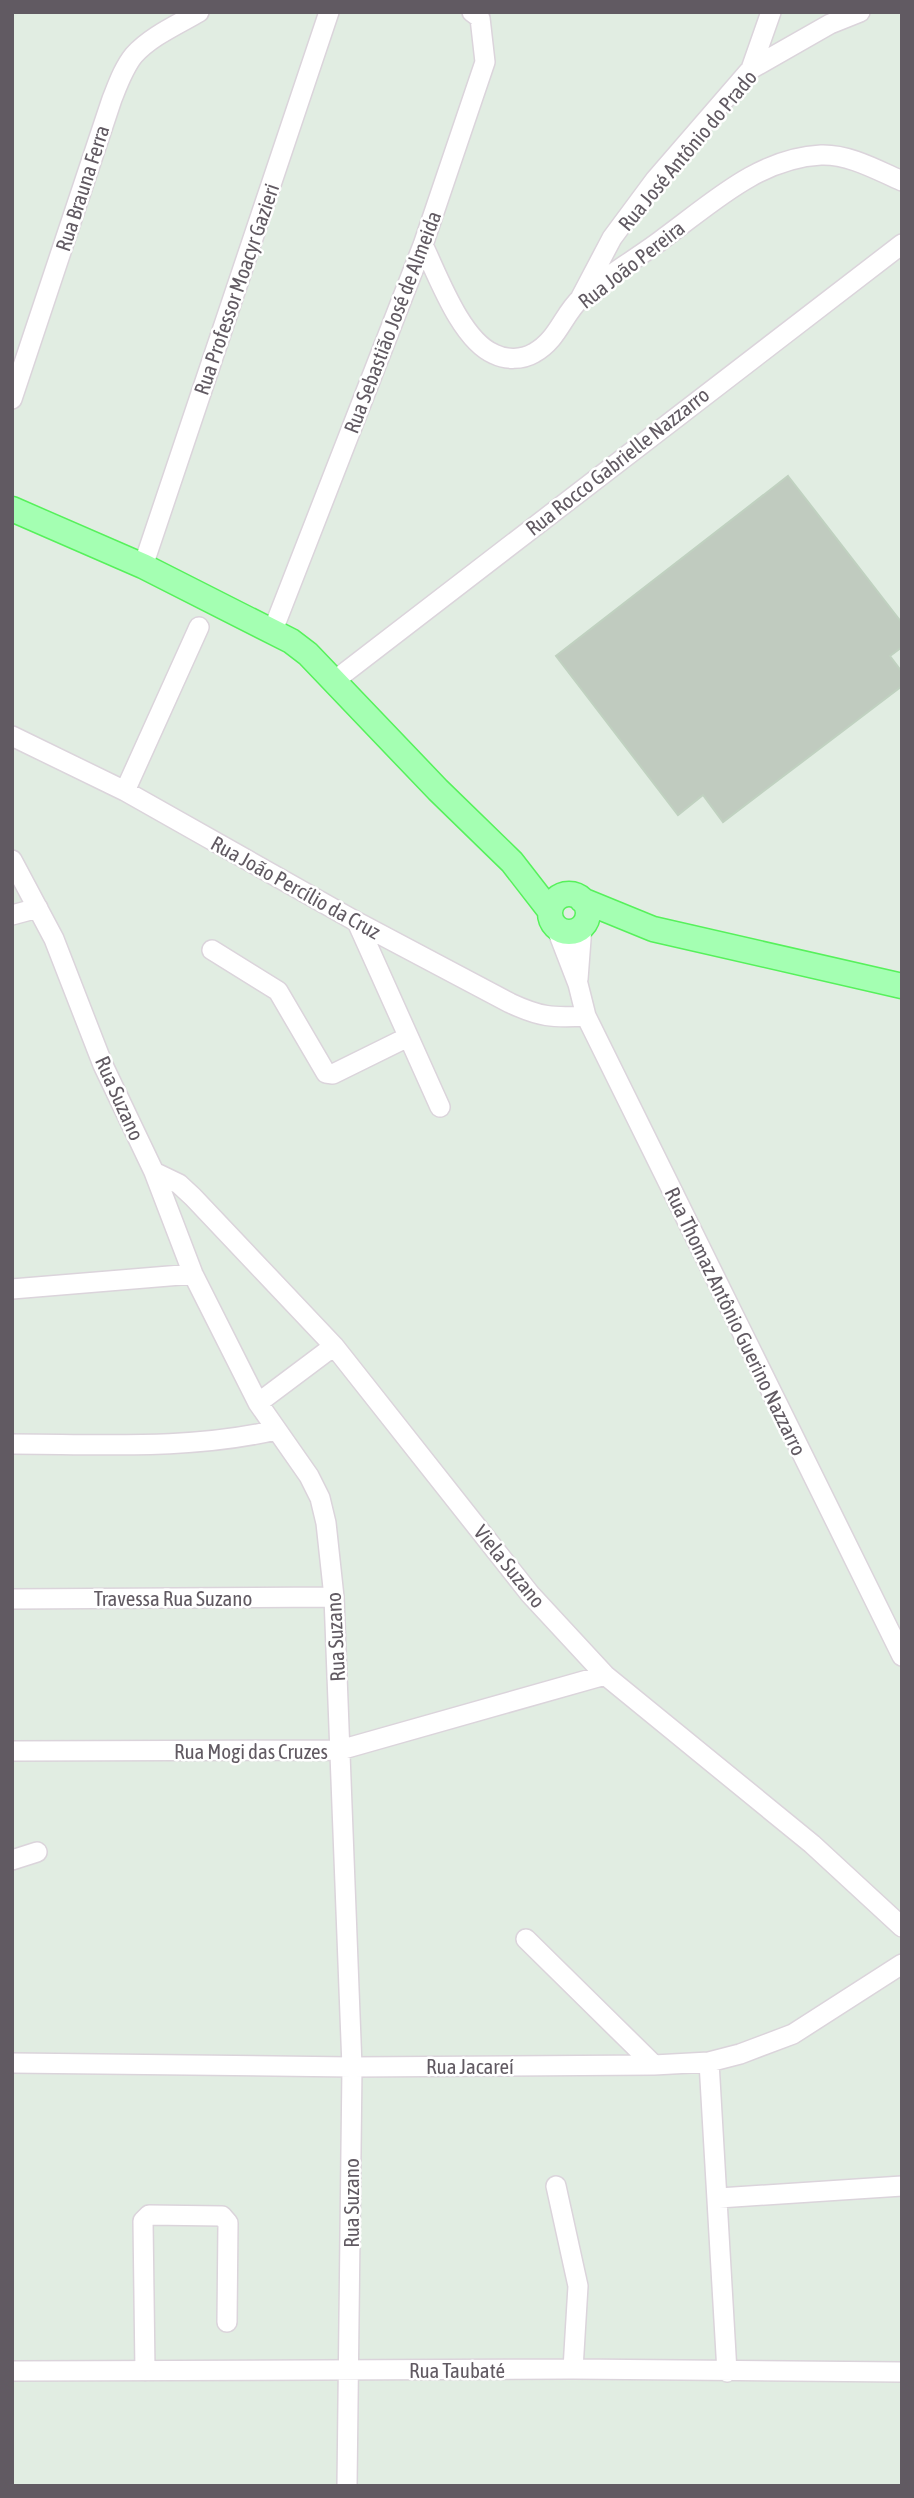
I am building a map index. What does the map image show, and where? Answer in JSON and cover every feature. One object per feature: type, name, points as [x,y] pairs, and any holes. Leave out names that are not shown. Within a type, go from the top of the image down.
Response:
[{"type":"main road","points":[[12,509],[143,566],[273,630],[307,654],[438,790],[512,862],[580,911],[902,986]]},
{"type":"main road","points":[[512,862],[553,919],[566,932],[578,930],[580,911],[565,895],[555,900],[553,919]]},
{"type":"street","name":"Rua Brauna Ferra","points":[[12,399],[112,99],[124,72],[134,55],[152,39],[199,12]]},
{"type":"street","name":"Rua Professor Moacyr Gazieri","points":[[143,566],[329,12]]},
{"type":"street","name":"Rua Sebastião José de Almeida","points":[[273,630],[423,245],[485,62],[480,19],[472,12]]},
{"type":"street","points":[[751,69],[771,12]]},
{"type":"street","name":"Rua José Antônio do Prado","points":[[580,298],[612,238],[655,180],[751,69],[830,24],[860,12]]},
{"type":"street","name":"Rua João Pereira","points":[[423,245],[466,330],[480,346],[494,355],[512,359],[533,354],[550,341],[580,298],[666,237],[710,201],[744,180],[796,158],[824,155],[849,159],[902,181]]},
{"type":"street","name":"Rua Rocco Gabrielle Nazzarro","points":[[334,681],[902,244]]},
{"type":"street","points":[[125,791],[199,627]]},
{"type":"street","name":"Rua João Percílio da Cruz","points":[[12,736],[125,791],[357,922],[532,1013],[553,1018],[586,1016]]},
{"type":"street","name":"Rua Suzano","points":[[12,860],[54,939],[103,1065],[154,1172],[193,1274],[258,1403],[309,1476],[320,1498],[326,1523],[334,1597],[352,2067],[347,2486]]},
{"type":"street","points":[[12,915],[38,908]]},
{"type":"street","name":"Rua Thomaz Antônio Guerino Nazzarro","points":[[578,984],[580,911]]},
{"type":"street","name":"Rua Thomaz Antônio Guerino Nazzarro","points":[[553,919],[578,984],[586,1016],[902,1656]]},
{"type":"street","points":[[357,922],[440,1107]]},
{"type":"street","points":[[212,950],[278,991],[326,1073],[333,1074],[408,1037]]},
{"type":"street","name":"Viela Suzano","points":[[154,1172],[179,1185],[193,1197],[334,1346],[530,1594],[606,1675],[812,1844],[902,1927]]},
{"type":"street","points":[[12,1289],[193,1274]]},
{"type":"street","points":[[258,1403],[334,1346]]},
{"type":"street","points":[[12,1444],[190,1442],[238,1439],[276,1430]]},
{"type":"street","name":"Travessa Rua Suzano","points":[[12,1599],[334,1597]]},
{"type":"street","name":"Rua Mogi das Cruzes","points":[[12,1751],[340,1750],[606,1675]]},
{"type":"street","points":[[12,1860],[37,1852]]},
{"type":"street","points":[[526,1939],[654,2064]]},
{"type":"street","name":"Rua Jacareí","points":[[12,2063],[352,2067],[709,2062],[740,2054],[793,2034],[900,1969]]},
{"type":"street","points":[[709,2062],[727,2372]]},
{"type":"street","points":[[556,2186],[578,2287],[573,2369]]},
{"type":"street","points":[[719,2198],[902,2186]]},
{"type":"street","points":[[145,2371],[143,2221],[149,2215],[222,2216],[228,2223],[227,2322]]},
{"type":"street","name":"Rua Taubaté","points":[[12,2371],[573,2369],[902,2372]]},
{"type":"building","points":[[788,476],[902,623],[902,647],[890,656],[902,672],[902,686],[723,822],[703,795],[678,815],[556,656]]}]
